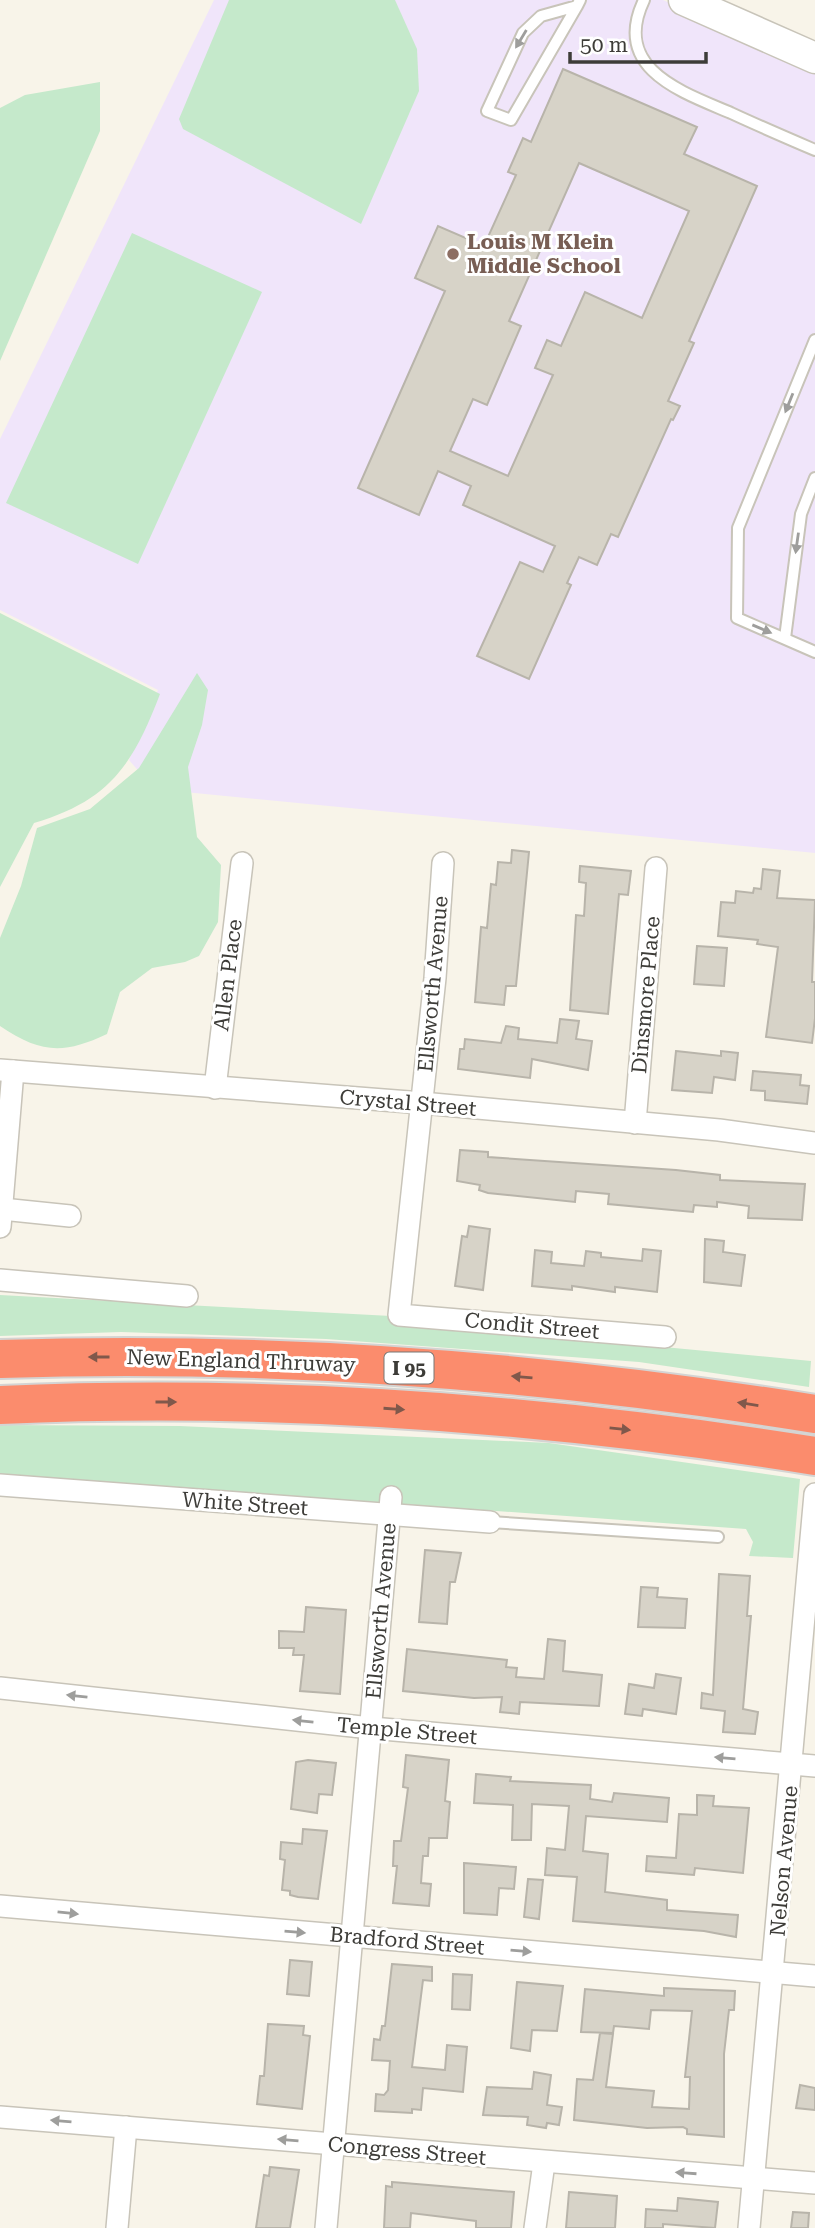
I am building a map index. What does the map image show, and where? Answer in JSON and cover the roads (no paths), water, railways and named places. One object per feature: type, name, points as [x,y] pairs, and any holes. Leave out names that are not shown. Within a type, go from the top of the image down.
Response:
[{"type":"highway","name":"New England Thruway","points":[[0,1360],[132,1357],[343,1364],[567,1381],[815,1414]]},
{"type":"highway","name":"New England Thruway","points":[[0,1405],[172,1402],[385,1409],[597,1426],[815,1456]]},
{"type":"street","points":[[688,1],[815,58]]},
{"type":"street","name":"Allen Place","points":[[215,1088],[242,863]]},
{"type":"street","name":"Ellsworth Avenue","points":[[398,1315],[422,1104],[443,863]]},
{"type":"street","name":"Dinsmore Place","points":[[635,1123],[656,867]]},
{"type":"street","points":[[7,1071],[1,1218],[70,1216]]},
{"type":"street","name":"Crystal Street","points":[[7,1071],[422,1104],[635,1123],[815,1143]]},
{"type":"street","points":[[0,1280],[187,1296]]},
{"type":"street","name":"Condit Street","points":[[398,1315],[665,1337]]},
{"type":"street","name":"White Street","points":[[0,1485],[390,1506],[490,1522]]},
{"type":"street","name":"Nelson Avenue","points":[[749,2228],[793,1764],[814,1502]]},
{"type":"street","name":"Ellsworth Avenue","points":[[326,2228],[390,1506]]},
{"type":"street","name":"Temple Street","points":[[0,1688],[371,1728],[815,1766]]},
{"type":"street","name":"Bradford Street","points":[[0,1906],[815,1976]]},
{"type":"street","name":"Congress Street","points":[[0,2117],[815,2183]]},
{"type":"street","points":[[117,2228],[126,2126]]},
{"type":"street","points":[[535,2228],[544,2163]]},
{"type":"lane","points":[[644,0],[639,11],[635,37],[647,65],[667,85],[815,150]]},
{"type":"lane","points":[[578,3],[512,120],[487,111],[523,33],[541,16],[578,3]]},
{"type":"lane","points":[[815,340],[738,528],[737,618],[815,652]]},
{"type":"lane","points":[[785,639],[801,514],[815,478]]},
{"type":"lane","points":[[490,1522],[718,1537]]},
{"type":"place","name":"Louis M Klein Middle School","points":[[453,254]]}]
